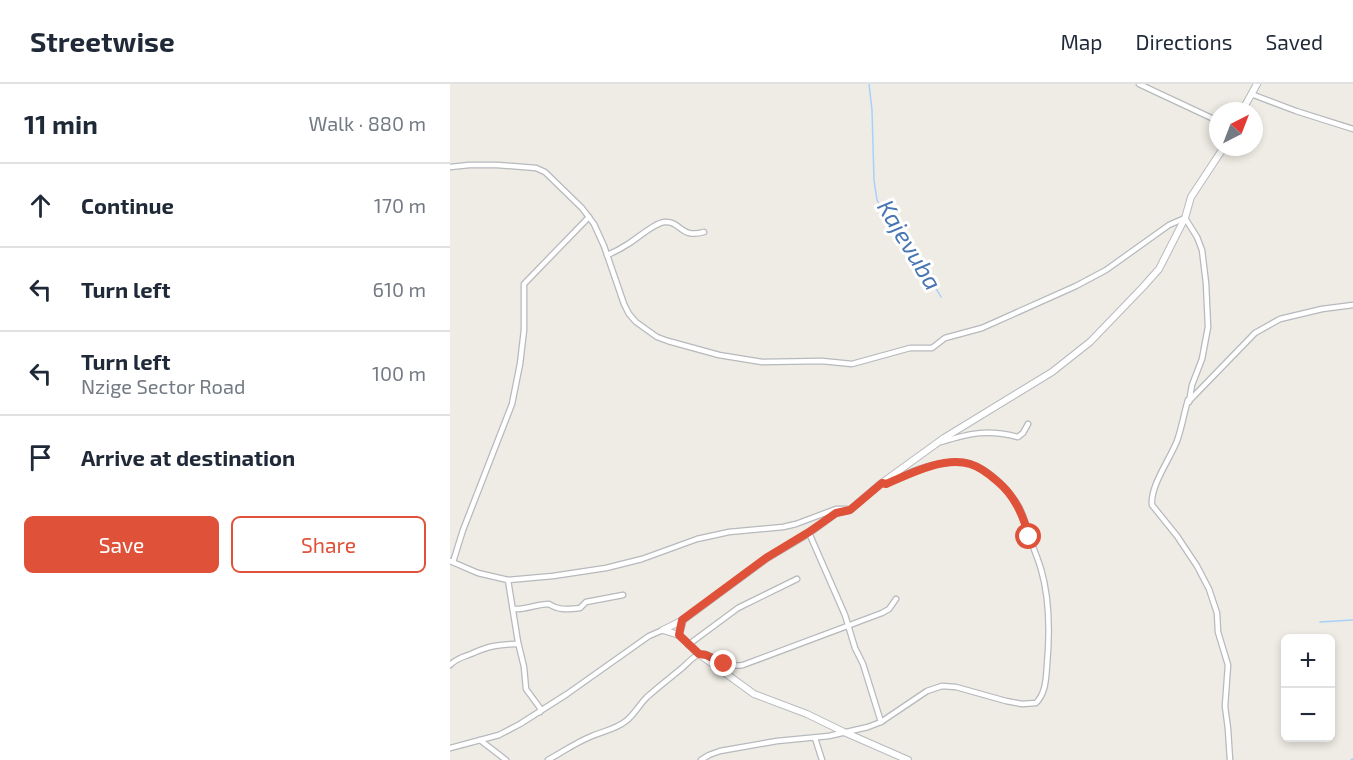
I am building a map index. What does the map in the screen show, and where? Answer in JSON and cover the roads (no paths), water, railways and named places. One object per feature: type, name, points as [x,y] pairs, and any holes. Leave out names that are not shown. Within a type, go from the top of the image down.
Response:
[{"type":"main road","points":[[1247,102],[1257,84]]},
{"type":"main road","points":[[663,630],[682,620],[766,558],[836,513],[850,510],[879,484],[936,444],[1052,372],[1090,342],[1155,275],[1185,218],[1191,197],[1218,156]]},
{"type":"main road","points":[[663,630],[679,635],[699,654],[754,693],[807,714],[908,760]]},
{"type":"street","points":[[1139,84],[1209,117]]},
{"type":"street","points":[[1251,94],[1353,129]]},
{"type":"street","points":[[450,167],[497,165],[541,170],[589,217],[602,238],[616,284],[629,314],[639,325],[657,337],[705,352],[741,360],[779,363],[822,361],[848,364],[910,348],[932,348],[945,338],[972,332],[997,322],[1095,276],[1169,225],[1185,218],[1202,250],[1208,327],[1202,359],[1188,402]]},
{"type":"street","points":[[589,217],[524,284],[523,340],[512,404],[452,561],[478,573],[508,580],[606,568],[642,559],[698,539],[729,532],[783,527],[836,509],[850,510]]},
{"type":"street","points":[[607,255],[663,222],[691,234],[704,232]]},
{"type":"street","points":[[1230,760],[1225,706],[1228,665],[1218,633],[1216,613],[1209,589],[1197,566],[1177,536],[1152,506],[1155,486],[1176,443],[1188,400],[1188,402],[1255,333],[1280,319],[1353,304]]},
{"type":"street","points":[[936,444],[979,432],[1018,437],[1028,424]]},
{"type":"street","points":[[701,760],[713,753],[746,746],[837,735],[868,727],[881,722],[923,693],[942,686],[956,687],[1022,704],[1036,703],[1041,698],[1045,683],[1049,636],[1048,607],[1040,569],[1020,508],[1014,499],[1001,484],[976,466],[967,463],[928,466],[887,483],[879,484]]},
{"type":"street","points":[[809,532],[849,626],[881,722]]},
{"type":"street","points":[[688,645],[738,608],[797,579]]},
{"type":"street","points":[[508,580],[526,689],[540,708],[540,712]]},
{"type":"street","points":[[513,609],[549,604],[565,610],[580,608],[586,602],[623,594]]},
{"type":"street","points":[[548,760],[588,738],[620,726],[656,689],[699,654],[728,665],[740,666],[887,611],[896,599]]},
{"type":"street","points":[[679,635],[682,620]]},
{"type":"street","points":[[450,748],[499,735],[509,730],[540,712],[649,636],[663,630]]},
{"type":"street","points":[[450,664],[460,657],[492,646],[518,644]]},
{"type":"street","points":[[815,738],[822,760]]},
{"type":"street","points":[[480,740],[506,760]]},
{"type":"waterway","name":"Kajevuba","points":[[869,84],[877,200],[894,230],[941,297]]},
{"type":"waterway","points":[[1320,622],[1353,620]]}]
